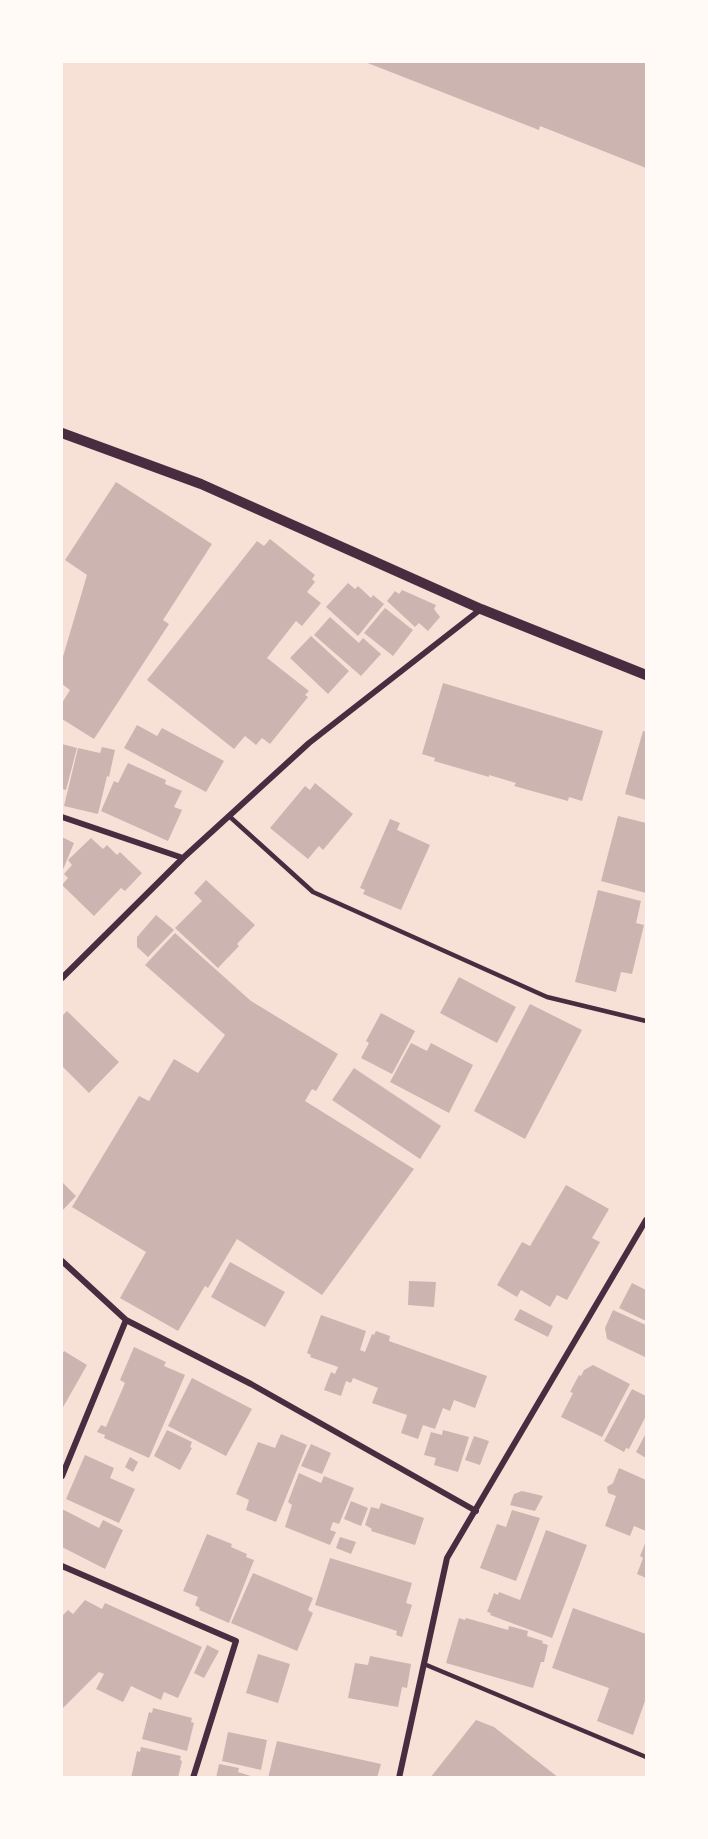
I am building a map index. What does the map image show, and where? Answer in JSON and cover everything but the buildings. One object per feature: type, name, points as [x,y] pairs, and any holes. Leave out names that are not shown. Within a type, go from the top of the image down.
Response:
[{"type":"street","points":[[62,433],[201,484],[481,609],[646,675]]},
{"type":"street","points":[[62,978],[183,858],[309,743],[481,609]]},
{"type":"street","points":[[62,817],[183,858]]},
{"type":"street","points":[[399,1778],[447,1558],[646,1220]]},
{"type":"street","points":[[62,1261],[126,1320],[251,1384],[476,1511]]},
{"type":"street","points":[[62,1476],[126,1320]]},
{"type":"street","points":[[62,1566],[236,1641],[193,1778]]},
{"type":"lane","points":[[229,816],[313,892],[547,997],[646,1021]]},
{"type":"lane","points":[[424,1664],[646,1757]]}]
